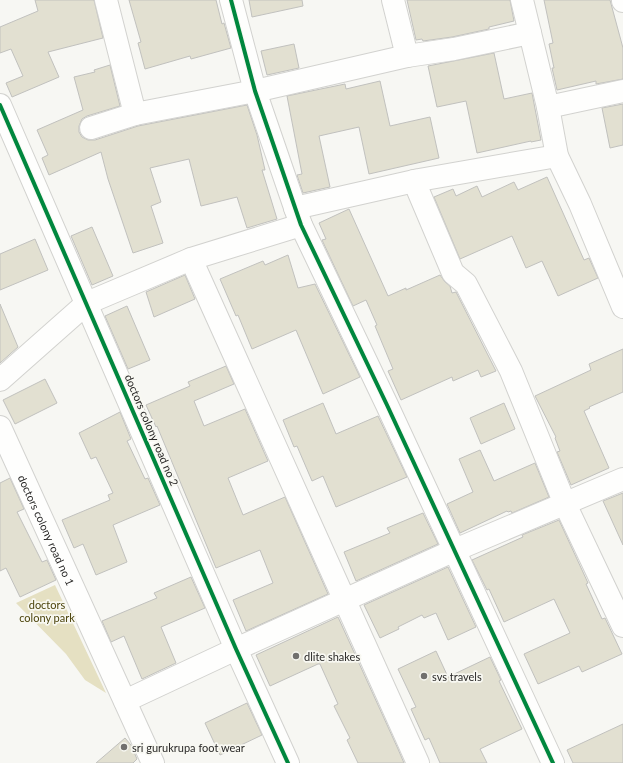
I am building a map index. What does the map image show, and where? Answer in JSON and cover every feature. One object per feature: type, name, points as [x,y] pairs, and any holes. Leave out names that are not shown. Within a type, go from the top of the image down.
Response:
[{"type":"street","points":[[106,0],[135,114]]},
{"type":"street","points":[[232,0],[255,91],[298,216],[553,763]]},
{"type":"street","points":[[393,0],[407,56]]},
{"type":"street","points":[[522,0],[548,107],[557,156],[580,204],[623,307]]},
{"type":"street","points":[[91,128],[135,114],[255,91],[407,56],[454,49],[530,33]]},
{"type":"street","points":[[548,107],[623,91]]},
{"type":"street","name":"doctors colony road no 2","points":[[0,105],[236,649],[288,763]]},
{"type":"street","points":[[0,380],[87,303],[191,259],[298,216],[557,156]]},
{"type":"street","points":[[445,182],[467,180]]},
{"type":"street","points":[[418,189],[453,273],[466,284],[511,371],[565,504],[623,626]]},
{"type":"street","points":[[191,259],[418,763]]},
{"type":"street","name":"doctors colony road no 1","points":[[0,427],[153,763]]},
{"type":"street","points":[[125,701],[455,550],[623,479]]},
{"type":"green space","name":"doctors colony park","points":[[55,585],[106,693],[85,680],[66,654],[16,603]]},
{"type":"building","points":[[35,0],[94,0],[103,38],[48,52],[59,77],[12,97],[6,83],[23,76],[11,49],[0,53],[0,27],[38,11]]},
{"type":"building","points":[[129,0],[216,0],[222,24],[224,23],[231,48],[191,59],[190,56],[145,69],[138,43],[141,42]]},
{"type":"building","points":[[249,0],[302,0],[303,6],[252,17]]},
{"type":"building","points":[[407,0],[510,0],[514,21],[489,27],[489,29],[452,37],[423,41],[422,39],[416,40]]},
{"type":"building","points":[[544,0],[610,0],[623,48],[623,79],[596,84],[596,81],[557,90],[549,44],[553,43]]},
{"type":"building","points":[[294,44],[299,68],[267,75],[261,51]]},
{"type":"building","points":[[494,53],[504,99],[532,93],[541,140],[477,153],[466,101],[437,107],[428,66]]},
{"type":"building","points":[[110,65],[120,106],[87,116],[82,119],[79,126],[79,132],[82,137],[88,140],[95,140],[138,126],[247,105],[257,135],[265,170],[262,170],[277,219],[247,228],[237,197],[201,206],[189,159],[150,168],[161,202],[151,206],[163,243],[133,253],[108,179],[101,152],[49,175],[42,158],[48,155],[37,130],[83,110],[74,77],[95,72],[94,70]]},
{"type":"building","points":[[380,81],[390,126],[430,117],[439,158],[369,174],[359,127],[319,136],[330,187],[303,193],[297,175],[302,174],[287,96],[345,84],[346,89]]},
{"type":"building","points":[[623,104],[623,145],[610,148],[602,108]]},
{"type":"building","points":[[547,177],[584,260],[589,258],[598,278],[558,296],[542,261],[526,268],[512,236],[460,259],[434,197],[453,189],[456,196],[477,186],[482,197],[514,182],[518,190]]},
{"type":"building","points":[[349,209],[388,296],[440,275],[450,286],[452,293],[456,292],[496,371],[481,377],[478,370],[453,381],[452,377],[401,400],[388,371],[393,369],[366,300],[353,306],[322,240],[326,239],[319,223]]},
{"type":"building","points":[[92,227],[113,276],[92,285],[71,236]]},
{"type":"building","points":[[35,239],[48,270],[0,290],[0,254]]},
{"type":"building","points":[[288,255],[298,288],[315,284],[360,377],[323,394],[296,330],[252,349],[238,315],[236,316],[220,279],[263,261],[265,265]]},
{"type":"building","points":[[185,275],[195,299],[154,317],[146,292]]},
{"type":"building","points":[[0,304],[18,347],[0,363]]},
{"type":"building","points":[[127,306],[150,360],[128,369],[105,316]]},
{"type":"building","points":[[623,349],[623,392],[589,407],[590,408],[584,411],[609,468],[571,485],[557,452],[560,451],[555,438],[556,437],[535,396],[591,370],[589,364]]},
{"type":"building","points":[[226,366],[234,384],[194,401],[204,426],[245,409],[268,461],[228,478],[243,515],[285,497],[328,594],[246,631],[233,600],[273,583],[260,550],[216,568],[157,426],[156,427],[146,405],[190,386],[188,382]]},
{"type":"building","points":[[45,379],[57,403],[15,424],[3,400]]},
{"type":"building","points":[[323,403],[336,434],[378,416],[407,477],[336,507],[323,476],[312,481],[297,446],[294,447],[283,420]]},
{"type":"building","points":[[504,403],[515,429],[481,444],[470,418]]},
{"type":"building","points":[[120,412],[131,439],[127,441],[145,479],[148,478],[160,505],[113,525],[127,562],[96,575],[83,544],[74,548],[62,520],[110,500],[108,495],[113,493],[96,457],[91,459],[79,433]]},
{"type":"building","points":[[480,450],[494,481],[535,463],[549,497],[512,513],[511,511],[507,511],[460,533],[447,504],[473,492],[459,459]]},
{"type":"building","points":[[10,478],[24,509],[17,512],[42,562],[47,560],[56,580],[20,597],[6,568],[0,571],[0,483]]},
{"type":"building","points":[[623,493],[623,545],[603,501]]},
{"type":"building","points":[[423,513],[438,544],[356,581],[344,552],[390,533],[387,528]]},
{"type":"building","points":[[559,520],[588,583],[586,584],[602,619],[605,618],[622,654],[582,672],[579,666],[538,684],[524,654],[570,633],[554,599],[504,622],[489,589],[487,590],[472,560],[523,537],[522,535]]},
{"type":"building","points":[[448,567],[476,627],[448,640],[436,613],[424,618],[422,615],[398,627],[399,629],[380,638],[364,605]]},
{"type":"building","points":[[191,577],[205,608],[161,627],[176,663],[142,679],[124,636],[111,642],[102,621],[157,598],[154,593]]},
{"type":"building","points":[[338,617],[404,763],[358,763],[347,740],[350,738],[334,706],[338,704],[320,664],[270,686],[256,655]]},
{"type":"building","points":[[436,651],[448,677],[490,657],[501,680],[499,681],[522,729],[480,749],[487,763],[440,763],[429,738],[425,740],[411,709],[416,707],[398,669]]},
{"type":"building","points":[[247,703],[262,735],[220,755],[205,723]]},
{"type":"building","points":[[623,724],[623,763],[573,763],[567,750]]},
{"type":"building","name":"sri gurukrupa foot wear","points":[[125,738],[131,745],[137,759],[133,763],[96,763]]},
{"type":"cycle path","points":[[231,0],[255,91],[301,225],[387,405],[553,763]]},
{"type":"cycle path","points":[[0,105],[236,649],[288,763]]},
{"type":"place","name":"dlite shakes","points":[[296,656]]},
{"type":"place","name":"svs travels","points":[[424,676]]},
{"type":"place","name":"sri gurukrupa foot wear","points":[[124,747]]}]
